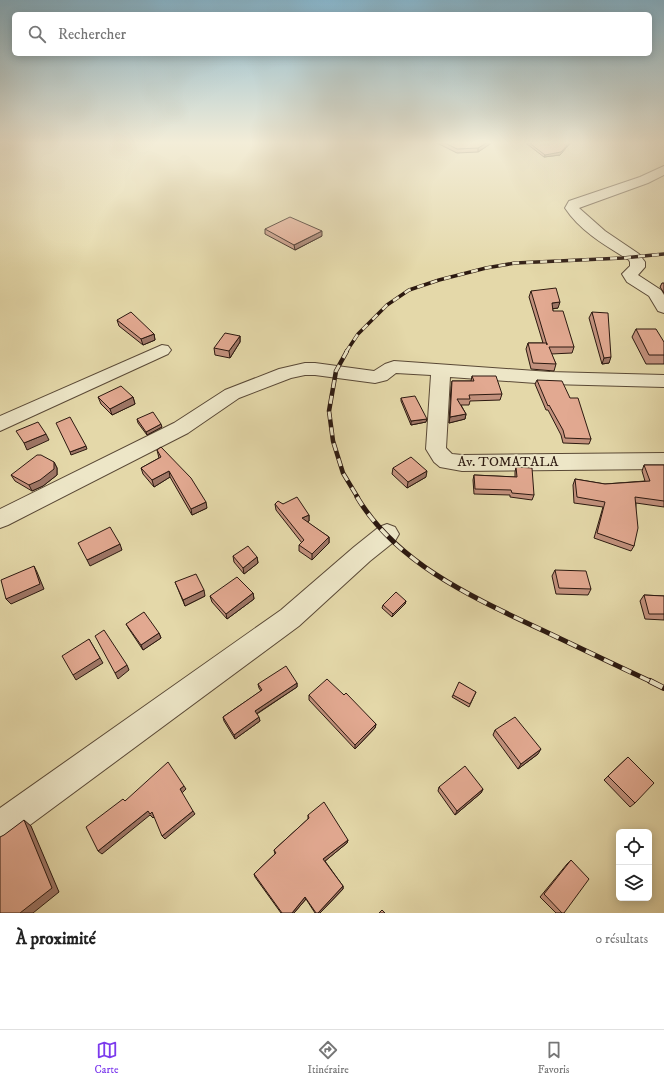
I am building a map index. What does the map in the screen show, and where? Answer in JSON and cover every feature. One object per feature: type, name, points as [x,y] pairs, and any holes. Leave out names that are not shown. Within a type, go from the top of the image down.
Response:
[{"type":"street","points":[[631,185],[574,204],[572,208],[574,213],[584,221],[634,257],[638,262],[637,267],[630,274],[632,279],[655,293],[664,308]]},
{"type":"street","points":[[0,424],[162,350]]},
{"type":"street","points":[[0,519],[181,428],[232,394],[286,373],[300,370],[315,369],[375,377],[381,376],[387,369],[394,367],[550,378],[664,381]]},
{"type":"street","name":"Av. TOMATALA","points":[[441,371],[436,449],[441,457],[447,461],[485,464],[664,461]]},
{"type":"street","points":[[0,828],[290,618],[362,554],[387,534]]},
{"type":"building","points":[[290,217],[322,231],[294,245],[265,229]]},
{"type":"building","points":[[556,288],[560,302],[552,303],[553,311],[563,311],[574,347],[549,347],[556,364],[533,363],[528,343],[546,343],[531,291]]},
{"type":"building","points":[[131,312],[154,334],[141,339],[117,320]]},
{"type":"building","points":[[592,312],[608,313],[611,357],[604,358]]},
{"type":"building","points":[[636,329],[656,329],[664,342],[664,355],[649,355]]},
{"type":"building","points":[[225,333],[240,336],[229,351],[214,348]]},
{"type":"building","points":[[472,376],[496,376],[502,394],[469,395],[470,399],[457,399],[466,414],[450,417],[452,381],[474,381]]},
{"type":"building","points":[[537,380],[562,381],[570,398],[578,398],[591,439],[565,438],[563,430],[549,405],[548,406]]},
{"type":"building","points":[[121,386],[133,397],[110,409],[98,397]]},
{"type":"building","points":[[415,396],[427,419],[411,421],[401,398]]},
{"type":"building","points":[[153,412],[161,424],[146,432],[137,419]]},
{"type":"building","points":[[70,417],[86,446],[70,452],[56,423]]},
{"type":"building","points":[[38,422],[46,434],[24,443],[16,431]]},
{"type":"building","points":[[161,447],[191,478],[206,502],[191,509],[169,471],[152,480],[141,468],[161,457],[157,450]]},
{"type":"building","points":[[37,455],[41,455],[54,462],[54,469],[40,480],[29,485],[11,475]]},
{"type":"building","points":[[411,457],[427,471],[408,482],[393,468]]},
{"type":"building","points":[[644,465],[664,465],[664,501],[635,497],[638,528],[634,546],[597,533],[605,502],[577,497],[575,479],[605,484],[650,481]]},
{"type":"building","points":[[516,467],[532,468],[534,495],[512,493],[511,490],[475,489],[474,475],[517,477]]},
{"type":"building","points":[[297,497],[309,515],[302,518],[329,537],[312,554],[299,545],[304,540],[275,504],[278,501],[283,504]]},
{"type":"building","points":[[110,527],[120,544],[87,560],[78,543]]},
{"type":"building","points":[[248,546],[257,557],[243,568],[233,556]]},
{"type":"building","points":[[34,566],[40,584],[6,599],[1,580]]},
{"type":"building","points":[[555,570],[586,571],[591,589],[559,588]]},
{"type":"building","points":[[196,574],[204,590],[183,600],[175,582]]},
{"type":"building","points":[[237,577],[253,593],[226,614],[210,596]]},
{"type":"building","points":[[396,592],[406,601],[393,614],[383,605]]},
{"type":"building","points":[[644,595],[664,596],[664,614],[649,614]]},
{"type":"building","points":[[144,612],[159,633],[141,645],[126,624]]},
{"type":"building","points":[[104,630],[127,665],[115,673],[95,636]]},
{"type":"building","points":[[89,639],[100,658],[73,675],[62,656]]},
{"type":"building","points":[[286,666],[297,683],[255,711],[259,717],[234,735],[223,717],[262,690],[258,684]]},
{"type":"building","points":[[327,679],[344,695],[346,693],[376,724],[355,745],[309,695]]},
{"type":"building","points":[[459,682],[476,692],[470,704],[453,695]]},
{"type":"building","points":[[515,717],[541,749],[521,764],[495,730]]},
{"type":"building","points":[[628,757],[654,783],[635,803],[608,776]]},
{"type":"building","points":[[168,762],[184,786],[180,789],[193,811],[162,836],[152,812],[150,814],[148,811],[98,851],[86,827],[123,799],[125,801]]},
{"type":"building","points":[[465,766],[483,789],[457,811],[439,787]]},
{"type":"building","points":[[324,802],[348,840],[323,859],[343,886],[318,913],[316,913],[305,897],[292,913],[282,913],[254,874],[276,853],[274,850],[309,818],[308,815]]},
{"type":"building","points":[[24,820],[52,888],[20,913],[0,913],[0,837]]},
{"type":"building","points":[[571,860],[589,879],[564,913],[562,913],[544,894]]},
{"type":"railway","points":[[346,352],[358,334],[387,305],[409,290],[439,280],[486,268],[515,263],[623,258],[664,254]]},
{"type":"railway","points":[[347,351],[336,371],[329,411],[333,441],[343,473],[358,498]]},
{"type":"railway","points":[[357,497],[374,521],[393,542],[439,577],[490,605],[652,682]]},
{"type":"railway","points":[[652,682],[664,688]]}]
